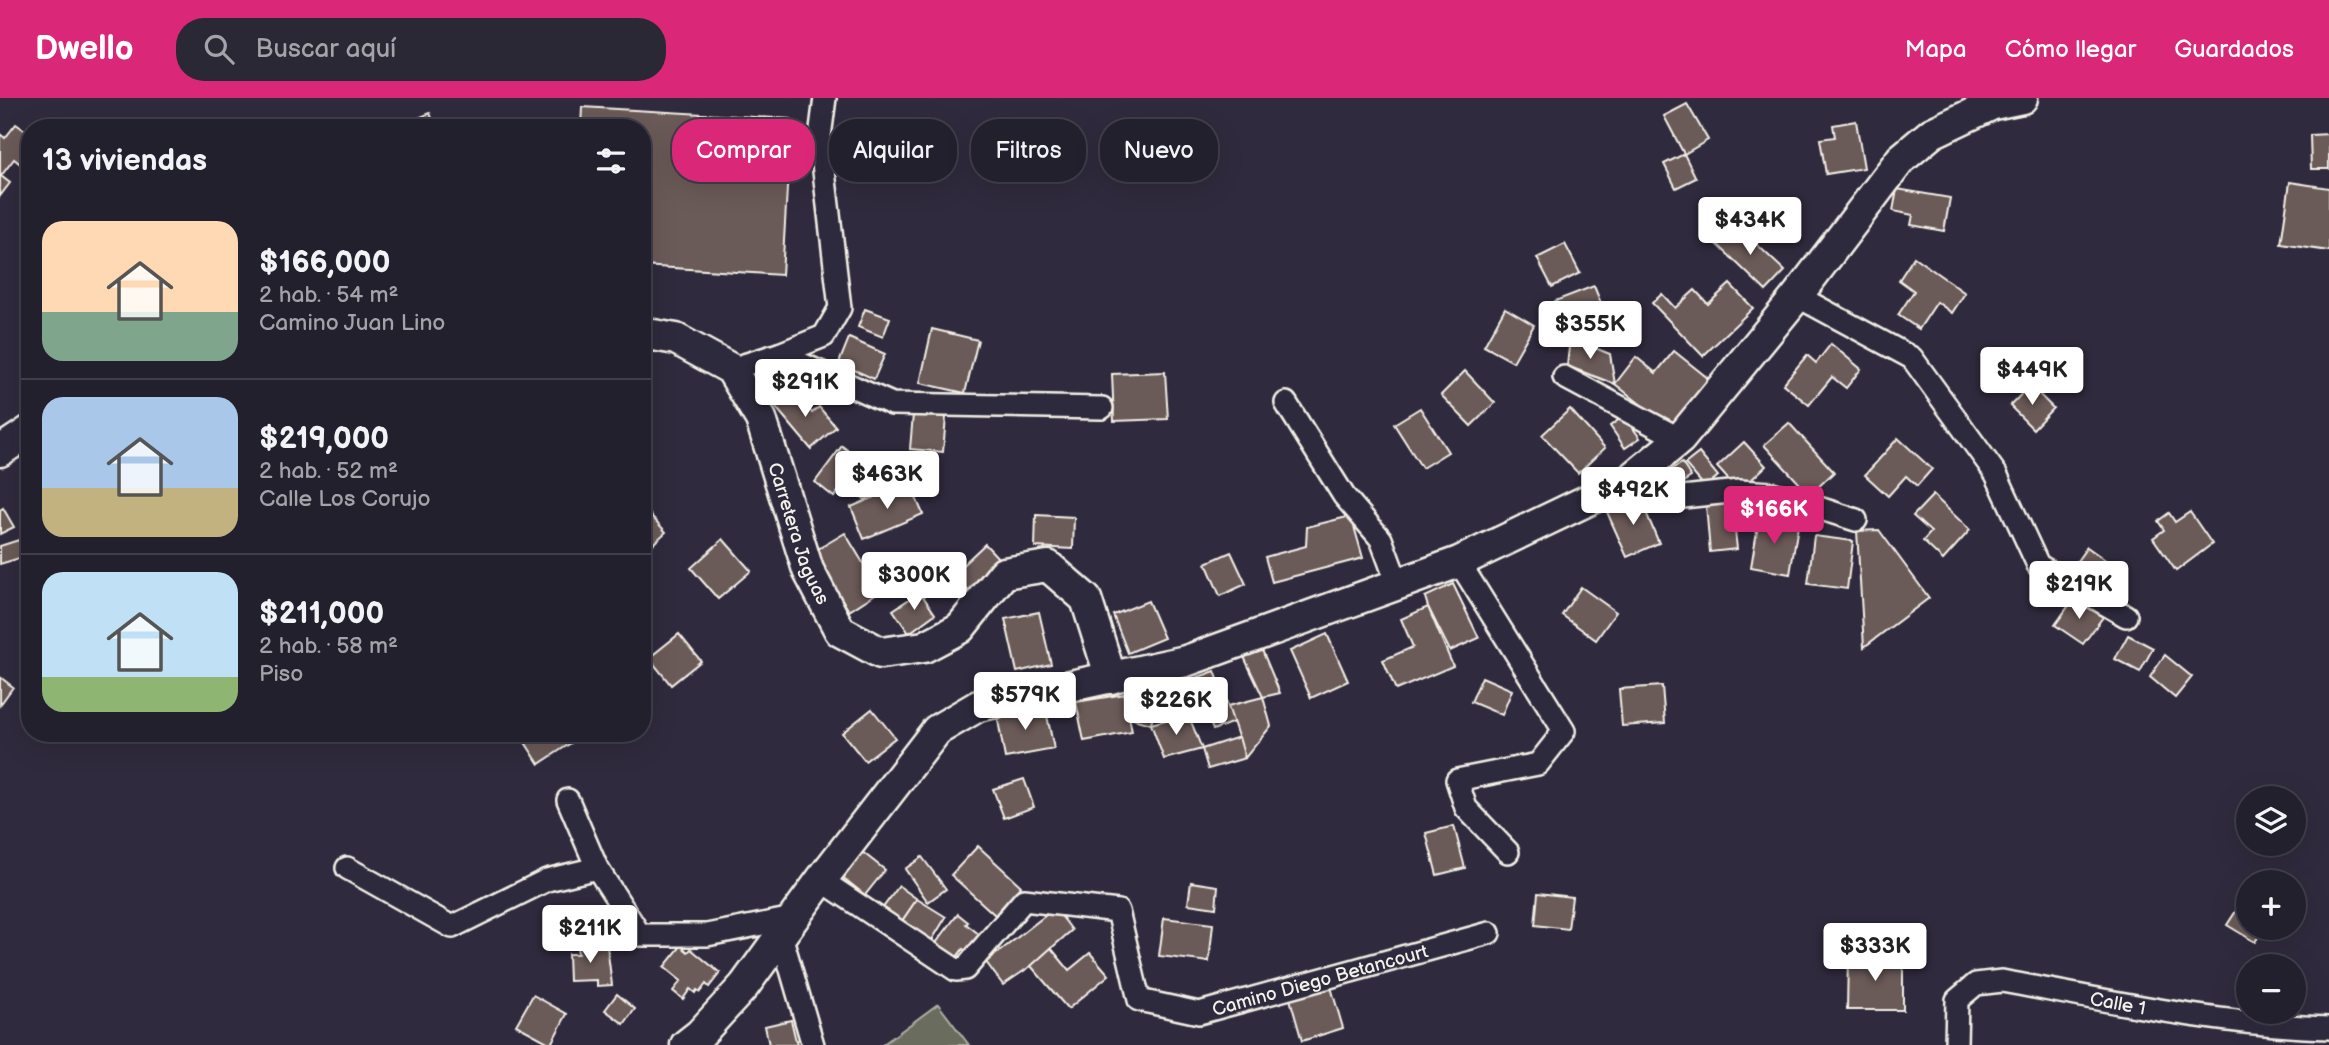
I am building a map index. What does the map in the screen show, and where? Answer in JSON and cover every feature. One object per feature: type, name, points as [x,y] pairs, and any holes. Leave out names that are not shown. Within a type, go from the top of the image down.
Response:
[{"type":"street","points":[[651,335],[676,339],[731,369],[824,336],[840,307],[820,138],[825,98]]},
{"type":"street","points":[[686,1045],[700,1034],[744,986],[821,880],[937,730],[978,706],[1186,662],[1459,562],[1630,480],[1680,439],[1797,296],[1901,159],[1932,132],[1993,104],[2022,98]]},
{"type":"street","points":[[1797,296],[1912,358],[1996,474],[2038,565],[2126,616]]},
{"type":"street","points":[[779,354],[891,404],[1102,408]]},
{"type":"street","name":"Carretera Jaguas","points":[[731,369],[761,419],[808,570],[840,631],[881,653],[924,647],[960,628],[1004,573],[1048,566],[1086,599],[1111,678]]},
{"type":"street","points":[[1564,377],[1680,439]]},
{"type":"street","points":[[1286,403],[1344,496],[1381,539],[1398,585]]},
{"type":"street","points":[[0,451],[21,437]]},
{"type":"street","points":[[1630,480],[1655,500],[1739,491],[1773,493],[1856,520]]},
{"type":"street","points":[[1459,562],[1564,731],[1538,764],[1457,780],[1466,808],[1508,852]]},
{"type":"street","points":[[568,800],[597,868],[640,934],[707,935],[787,926]]},
{"type":"street","points":[[347,868],[453,927],[547,880],[597,868]]},
{"type":"street","name":"Camino Diego Betancourt","points":[[821,880],[956,970],[965,968],[1024,900],[1118,911],[1139,1000],[1199,1013],[1489,933]]},
{"type":"street","points":[[787,926],[813,1045]]},
{"type":"street","name":"Calle 1","points":[[1956,1045],[1957,999],[1976,984],[2002,981],[2180,1014],[2274,1026],[2329,1028]]},
{"type":"green space","points":[[938,1004],[969,1045],[882,1045]]},
{"type":"building","points":[[1687,104],[1708,140],[1684,154],[1664,116]]},
{"type":"building","points":[[582,107],[791,119],[672,119],[672,182],[787,182],[782,275],[651,267],[651,119],[581,119]]},
{"type":"building","points":[[430,113],[432,119],[416,119]]},
{"type":"building","points":[[1856,121],[1864,168],[1826,174],[1820,139],[1835,137],[1833,125]]},
{"type":"building","points":[[16,124],[21,128],[21,164],[14,159],[1,176],[10,183],[0,196],[0,134],[5,138]]},
{"type":"building","points":[[2329,134],[2329,169],[2311,169],[2310,135]]},
{"type":"building","points":[[1684,154],[1696,178],[1676,188],[1664,164]]},
{"type":"building","points":[[2290,182],[2329,188],[2329,251],[2281,244]]},
{"type":"building","points":[[1897,189],[1950,198],[1944,231],[1911,225],[1913,215],[1893,211]]},
{"type":"building","points":[[1734,223],[1785,271],[1766,291],[1716,243]]},
{"type":"building","points":[[1565,244],[1580,273],[1552,287],[1537,258]]},
{"type":"building","points":[[1914,257],[1965,293],[1952,313],[1937,302],[1919,329],[1898,315],[1914,291],[1899,280]]},
{"type":"building","points":[[1730,284],[1753,308],[1703,356],[1652,303],[1662,294],[1675,308],[1695,290],[1708,304]]},
{"type":"building","points":[[1594,286],[1609,323],[1570,338],[1555,301]]},
{"type":"building","points":[[1505,308],[1534,325],[1513,362],[1484,346]]},
{"type":"building","points":[[865,309],[890,318],[883,337],[858,327]]},
{"type":"building","points":[[932,329],[978,340],[965,393],[920,383]]},
{"type":"building","points":[[849,338],[885,354],[874,379],[839,363]]},
{"type":"building","points":[[1570,338],[1610,354],[1615,384],[1567,366]]},
{"type":"building","points":[[1831,344],[1861,369],[1846,388],[1832,377],[1809,405],[1783,384],[1807,355],[1816,363]]},
{"type":"building","points":[[1674,351],[1714,383],[1676,432],[1615,384],[1636,357],[1656,373]]},
{"type":"building","points":[[792,368],[820,387],[814,396],[783,375]]},
{"type":"building","points":[[1465,371],[1495,403],[1471,426],[1441,395]]},
{"type":"building","points":[[1165,372],[1168,419],[1114,421],[1112,374]]},
{"type":"building","points":[[2030,385],[2053,408],[2033,429],[2010,406]]},
{"type":"building","points":[[792,389],[812,413],[819,407],[836,427],[811,449],[774,405]]},
{"type":"building","points":[[1420,408],[1448,452],[1422,468],[1394,424]]},
{"type":"building","points":[[1570,409],[1605,448],[1578,473],[1542,435]]},
{"type":"building","points":[[913,414],[946,417],[943,452],[910,449]]},
{"type":"building","points":[[1624,416],[1640,438],[1625,448],[1610,426]]},
{"type":"building","points":[[1789,423],[1834,472],[1810,495],[1764,445]]},
{"type":"building","points":[[1898,438],[1932,469],[1917,486],[1906,476],[1888,496],[1865,475]]},
{"type":"building","points":[[1744,442],[1766,466],[1739,491],[1717,467]]},
{"type":"building","points":[[842,446],[873,469],[868,477],[877,484],[866,500],[844,484],[834,497],[815,482]]},
{"type":"building","points":[[1699,453],[1718,476],[1705,487],[1685,464]]},
{"type":"building","points":[[1682,463],[1691,477],[1669,491],[1657,491],[1651,482]]},
{"type":"building","points":[[909,482],[923,514],[864,539],[851,507]]},
{"type":"building","points":[[1933,495],[1970,530],[1943,560],[1923,541],[1931,532],[1913,516]]},
{"type":"building","points":[[1640,498],[1659,543],[1627,557],[1607,512]]},
{"type":"building","points":[[1732,503],[1737,549],[1710,552],[1706,505]]},
{"type":"building","points":[[3,508],[14,527],[0,534],[0,510]]},
{"type":"building","points":[[2190,512],[2212,544],[2176,571],[2153,538],[2164,530],[2158,521],[2169,513],[2175,522]]},
{"type":"building","points":[[1036,515],[1074,517],[1073,549],[1035,547]]},
{"type":"building","points":[[651,516],[666,532],[651,546]]},
{"type":"building","points":[[1351,516],[1363,558],[1272,582],[1265,557],[1306,546],[1307,527]]},
{"type":"building","points":[[1759,519],[1798,526],[1790,574],[1751,567]]},
{"type":"building","points":[[1879,530],[1929,598],[1864,647],[1857,531]]},
{"type":"building","points":[[845,533],[880,591],[849,611],[813,552]]},
{"type":"building","points":[[1814,536],[1853,541],[1847,589],[1808,584]]},
{"type":"building","points":[[21,539],[21,558],[0,564],[0,546]]},
{"type":"building","points":[[723,539],[751,571],[718,599],[691,568]]},
{"type":"building","points":[[985,544],[1001,561],[969,592],[953,574]]},
{"type":"building","points":[[2087,547],[2118,569],[2101,593],[2070,571]]},
{"type":"building","points":[[1231,552],[1246,584],[1220,596],[1206,563]]},
{"type":"building","points":[[1453,584],[1479,638],[1450,651],[1425,597]]},
{"type":"building","points":[[1581,587],[1616,612],[1596,640],[1562,615]]},
{"type":"building","points":[[920,592],[935,614],[909,633],[893,610]]},
{"type":"building","points":[[2075,597],[2103,617],[2083,644],[2055,625]]},
{"type":"building","points":[[1148,601],[1164,638],[1128,653],[1113,615]]},
{"type":"building","points":[[1428,607],[1453,666],[1396,690],[1383,660],[1413,647],[1401,619]]},
{"type":"building","points":[[1039,612],[1051,664],[1017,672],[1005,619]]},
{"type":"building","points":[[679,634],[701,661],[671,685],[651,660],[651,656]]},
{"type":"building","points":[[1327,634],[1348,681],[1311,698],[1290,651]]},
{"type":"building","points":[[2128,635],[2153,648],[2140,672],[2115,659]]},
{"type":"building","points":[[1262,650],[1280,693],[1263,697],[1244,657]]},
{"type":"building","points":[[2165,655],[2192,677],[2175,698],[2150,677]]},
{"type":"building","points":[[1215,671],[1234,722],[1213,730],[1193,679]]},
{"type":"building","points":[[0,677],[13,687],[0,705]]},
{"type":"building","points":[[1482,677],[1512,690],[1502,715],[1471,702]]},
{"type":"building","points":[[1143,683],[1161,688],[1151,724],[1133,719]]},
{"type":"building","points":[[1662,686],[1665,723],[1622,726],[1619,689]]},
{"type":"building","points":[[1125,694],[1132,732],[1084,741],[1076,702]]},
{"type":"building","points":[[1263,697],[1271,726],[1245,758],[1228,706]]},
{"type":"building","points":[[1045,706],[1054,749],[1005,758],[997,715]]},
{"type":"building","points":[[872,709],[895,738],[865,761],[842,733]]},
{"type":"building","points":[[1188,714],[1202,749],[1164,759],[1151,724]]},
{"type":"building","points":[[1239,737],[1245,758],[1208,769],[1202,749]]},
{"type":"building","points":[[525,742],[572,742],[539,764]]},
{"type":"building","points":[[1024,779],[1034,807],[1004,818],[993,789]]},
{"type":"building","points":[[1454,826],[1465,868],[1437,875],[1426,833]]},
{"type":"building","points":[[978,846],[1021,886],[995,915],[951,875]]},
{"type":"building","points":[[861,851],[885,870],[865,895],[841,876]]},
{"type":"building","points":[[922,857],[946,889],[928,902],[905,869]]},
{"type":"building","points":[[1191,882],[1218,886],[1216,908],[1188,904]]},
{"type":"building","points":[[899,886],[917,899],[902,921],[882,909]]},
{"type":"building","points":[[1538,893],[1572,897],[1568,929],[1535,925]]},
{"type":"building","points":[[917,899],[946,917],[932,940],[902,921]]},
{"type":"building","points":[[1055,908],[1072,930],[1031,966],[1003,985],[986,962]]},
{"type":"building","points":[[2236,911],[2236,930],[2227,925]]},
{"type":"building","points":[[958,914],[980,935],[967,952],[963,949],[953,962],[933,947]]},
{"type":"building","points":[[1164,918],[1213,924],[1209,962],[1159,956]]},
{"type":"building","points":[[607,946],[612,985],[597,986],[597,980],[569,981],[568,954],[578,954],[577,947]]},
{"type":"building","points":[[681,946],[688,952],[691,949],[720,973],[709,987],[706,984],[700,992],[697,990],[695,993],[690,989],[683,999],[673,991],[681,981],[664,967]]},
{"type":"building","points":[[1051,948],[1069,970],[1090,953],[1109,975],[1068,1009],[1031,966]]},
{"type":"building","points":[[1848,956],[1903,956],[1903,1010],[1847,1010]]},
{"type":"building","points":[[1331,987],[1343,1028],[1302,1041],[1290,999]]},
{"type":"building","points":[[617,994],[635,1009],[624,1024],[605,1010]]},
{"type":"building","points":[[533,995],[567,1014],[551,1044],[516,1025]]},
{"type":"building","points":[[791,1020],[797,1045],[769,1045],[765,1026]]}]
